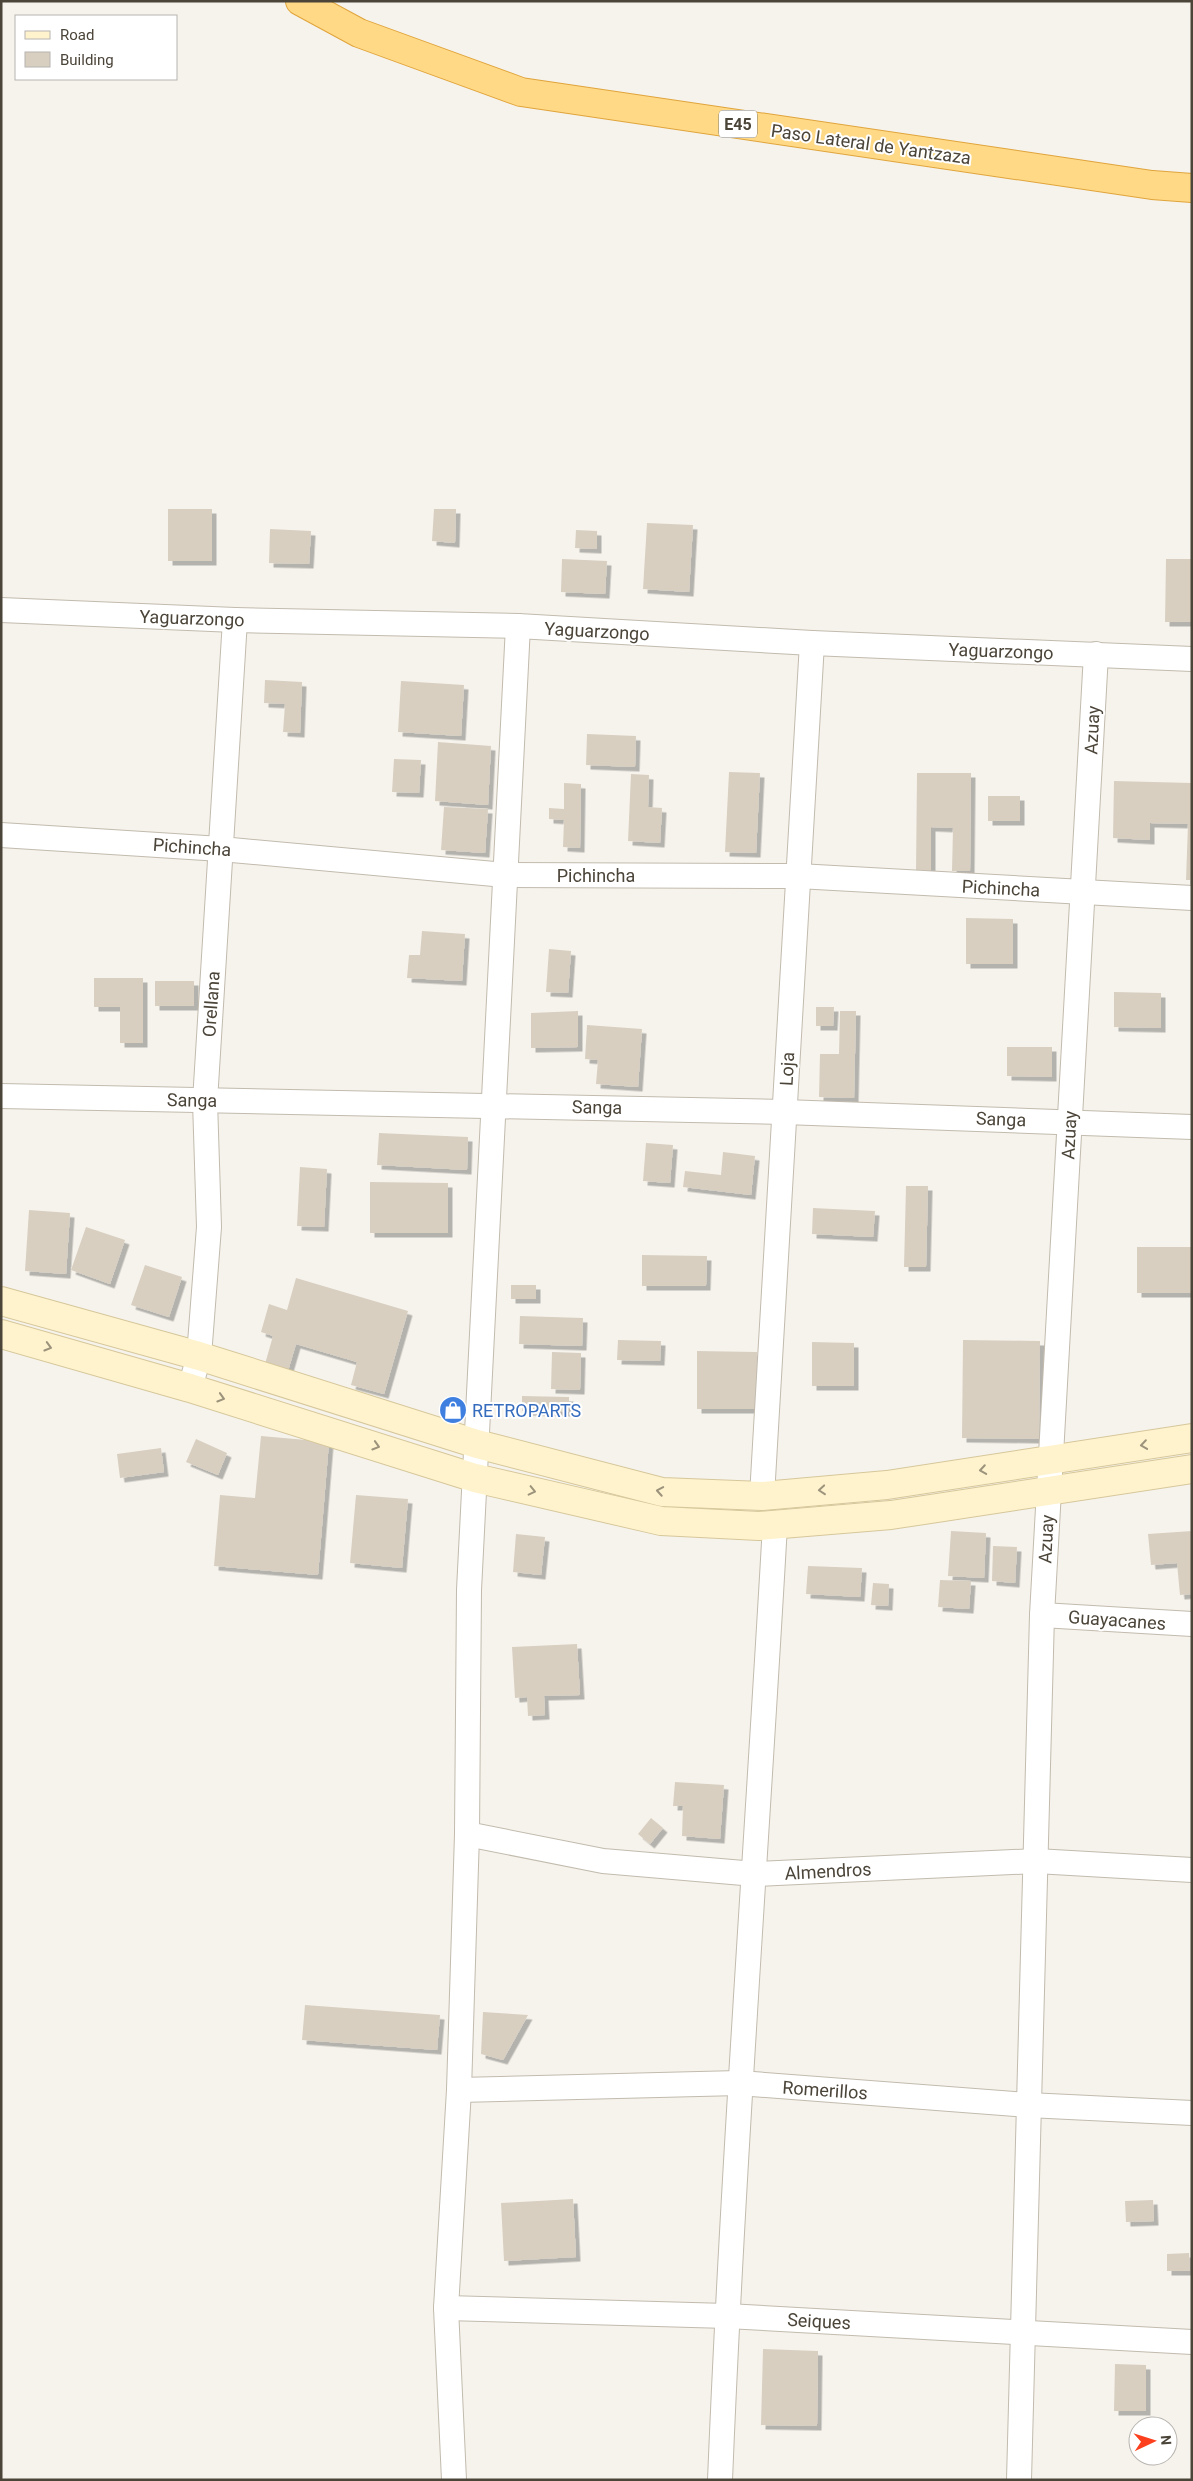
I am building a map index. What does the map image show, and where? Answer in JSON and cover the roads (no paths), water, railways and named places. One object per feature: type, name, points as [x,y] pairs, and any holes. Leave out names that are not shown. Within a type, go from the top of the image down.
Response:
[{"type":"highway","name":"Paso Lateral de Yantzaza","points":[[300,1],[359,33],[521,92],[1143,184],[1192,188]]},
{"type":"main road","points":[[1,1301],[198,1356],[477,1444],[662,1492],[762,1496],[887,1484],[1192,1438]]},
{"type":"main road","points":[[1,1334],[190,1388],[475,1478],[661,1521],[759,1526],[891,1515],[1192,1469]]},
{"type":"street","name":"Yaguarzongo","points":[[1,610],[235,620],[518,626],[812,643],[1192,659]]},
{"type":"street","name":"Orellana","points":[[190,1388],[198,1356],[209,1227],[205,1101],[235,620]]},
{"type":"street","points":[[454,2480],[446,2308],[459,2090],[467,1834],[470,1590],[518,626]]},
{"type":"street","name":"Loja","points":[[762,1496],[812,643]]},
{"type":"street","name":"Azuay","points":[[1019,2480],[1021,2332],[1042,1615],[1096,654]]},
{"type":"street","name":"Pichincha","points":[[1,835],[220,849],[505,874],[798,876],[1192,898]]},
{"type":"street","name":"Sanga","points":[[1,1096],[784,1112],[1070,1121],[1192,1127]]},
{"type":"street","points":[[720,2480],[739,2083],[755,1874],[775,1525]]},
{"type":"street","name":"Guayacanes","points":[[1042,1615],[1192,1624]]},
{"type":"street","name":"Almendros","points":[[467,1834],[603,1861],[755,1874],[1036,1862],[1192,1870]]},
{"type":"street","name":"Romerillos","points":[[459,2090],[739,2083],[1028,2105],[1192,2113]]},
{"type":"street","name":"Seiques","points":[[446,2308],[727,2316],[1192,2342]]},
{"type":"place","name":"RETROPARTS","points":[[453,1410]]}]
